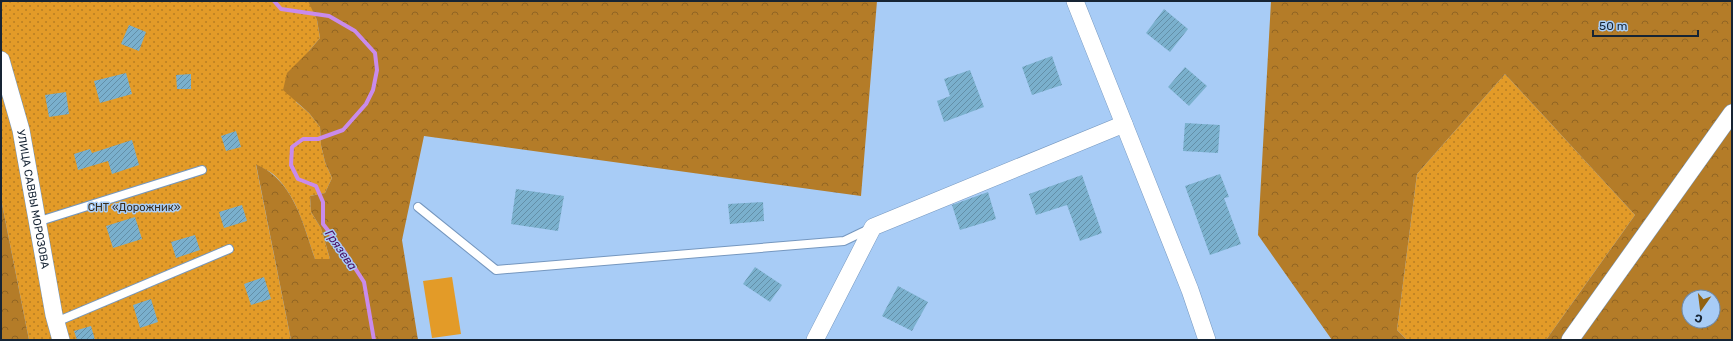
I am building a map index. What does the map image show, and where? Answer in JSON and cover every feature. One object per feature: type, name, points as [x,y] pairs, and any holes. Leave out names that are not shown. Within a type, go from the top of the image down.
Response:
[{"type":"street","points":[[1075,1],[1190,290],[1207,340]]},
{"type":"street","name":"УЛИЦА САВВЫ МОРОЗОВА","points":[[1,60],[21,130],[56,322],[61,340]]},
{"type":"street","points":[[1570,340],[1732,113]]},
{"type":"street","points":[[815,340],[873,227],[1124,124]]},
{"type":"lane","points":[[44,220],[202,170]]},
{"type":"lane","points":[[418,207],[496,270],[844,241],[873,227]]},
{"type":"lane","points":[[56,322],[229,249]]},
{"type":"green space","name":"СНТ «Дорожник»","points":[[1,1],[309,1],[317,20],[320,38],[309,51],[296,102],[309,113],[320,127],[321,145],[325,162],[332,178],[325,193],[310,196],[311,212],[321,228],[330,259],[315,259],[304,225],[288,192],[273,174],[256,165],[291,340],[29,340],[1,199]]},
{"type":"green space","points":[[308,1],[877,1],[861,196],[424,136],[402,240],[418,340],[291,340],[256,164],[281,182],[288,192],[304,225],[315,259],[330,259],[321,228],[311,212],[310,196],[325,193],[332,178],[325,162],[321,145],[320,127],[309,113],[283,90],[287,73],[320,38],[317,20]]},
{"type":"green space","points":[[1271,1],[1732,1],[1732,340],[1546,340],[1635,215],[1505,74],[1417,174],[1397,330],[1407,340],[1332,340],[1258,235]]},
{"type":"green space","points":[[1505,74],[1635,215],[1546,340],[1407,340],[1397,330],[1417,174]]},
{"type":"green space","points":[[1,199],[29,340],[1,340]]},
{"type":"green space","points":[[452,277],[461,334],[432,338],[423,281]]},
{"type":"building","points":[[1164,9],[1188,29],[1170,52],[1146,33]]},
{"type":"building","points":[[129,25],[146,32],[139,51],[121,44]]},
{"type":"building","points":[[1052,56],[1062,85],[1032,95],[1022,67]]},
{"type":"building","points":[[1185,67],[1207,86],[1189,106],[1168,87]]},
{"type":"building","points":[[970,70],[984,107],[944,122],[937,101],[950,96],[944,79]]},
{"type":"building","points":[[126,73],[132,94],[100,103],[94,81]]},
{"type":"building","points":[[191,74],[191,89],[177,89],[176,75]]},
{"type":"building","points":[[66,92],[69,114],[49,117],[45,95]]},
{"type":"building","points":[[1185,123],[1220,125],[1218,153],[1183,151]]},
{"type":"building","points":[[236,131],[241,147],[226,151],[221,136]]},
{"type":"building","points":[[132,140],[139,165],[112,174],[108,161],[78,170],[74,154],[90,149],[92,153]]},
{"type":"building","points":[[1220,174],[1229,197],[1224,198],[1241,244],[1210,255],[1185,186]]},
{"type":"building","points":[[1082,175],[1102,233],[1080,241],[1067,205],[1036,215],[1029,194]]},
{"type":"building","points":[[516,189],[564,196],[558,231],[511,224]]},
{"type":"building","points":[[988,192],[996,219],[960,230],[952,205]]},
{"type":"building","points":[[763,202],[764,221],[730,224],[728,204]]},
{"type":"building","points":[[242,205],[247,221],[224,228],[219,212]]},
{"type":"building","points":[[135,217],[142,239],[113,248],[106,226]]},
{"type":"building","points":[[195,235],[200,250],[176,258],[171,242]]},
{"type":"building","points":[[755,267],[782,285],[770,302],[743,284]]},
{"type":"building","points":[[264,277],[271,299],[251,305],[244,284]]},
{"type":"building","points":[[898,286],[928,302],[912,331],[882,316]]},
{"type":"building","points":[[151,299],[158,322],[140,328],[133,305]]},
{"type":"building","points":[[91,326],[95,340],[77,340],[74,331]]},
{"type":"waterway","name":"Грязева","points":[[274,1],[281,9],[329,16],[355,31],[375,53],[377,70],[373,90],[366,104],[343,130],[318,139],[303,139],[292,147],[291,165],[298,179],[316,186],[323,202],[323,224],[344,251],[364,282],[374,340]]}]
